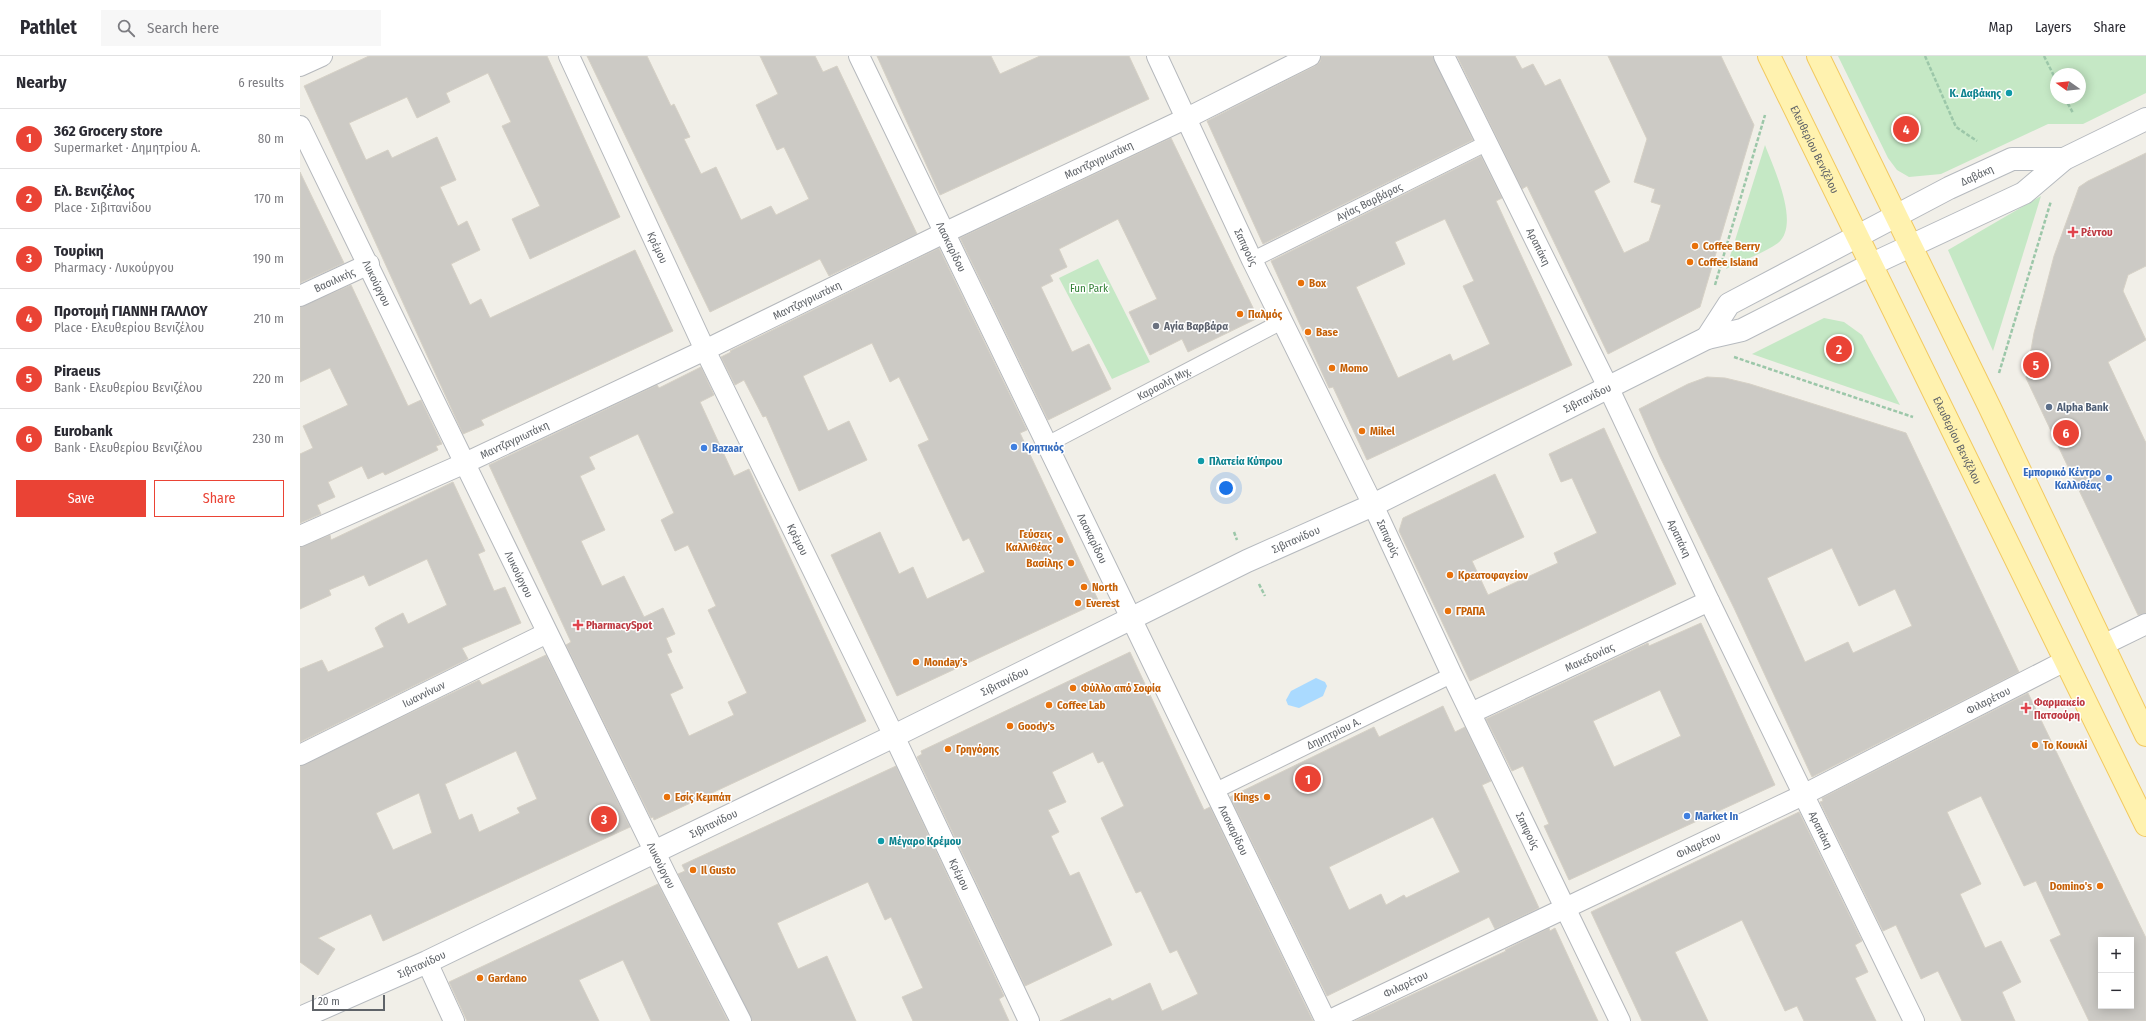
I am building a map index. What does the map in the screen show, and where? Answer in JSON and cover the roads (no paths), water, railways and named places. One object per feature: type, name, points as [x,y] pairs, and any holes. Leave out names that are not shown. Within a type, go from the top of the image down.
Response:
[{"type":"main road","name":"Ελευθερίου Βενιζέλου","points":[[1769,56],[1856,237],[2146,825]]},
{"type":"main road","points":[[1818,56],[1989,406],[2146,735]]},
{"type":"main road","name":"Δαβάκη","points":[[1911,246],[2024,193],[2064,159],[2146,119]]},
{"type":"main road","name":"Δαβάκη","points":[[1896,215],[1949,188],[2012,159],[2064,159]]},
{"type":"main road","points":[[1707,338],[1729,304],[1896,215]]},
{"type":"main road","name":"Σιβιτανίδου","points":[[300,1018],[427,962],[894,736],[1246,561],[1373,505],[1707,338],[1742,330],[1870,265],[1911,246]]},
{"type":"street","points":[[300,66],[322,56]]},
{"type":"street","name":"Κρέμου","points":[[569,56],[705,350],[894,736],[1029,1021]]},
{"type":"street","name":"Λασκαρίδου","points":[[859,56],[1327,1021]]},
{"type":"street","name":"Σαπφούς","points":[[1157,56],[1281,322],[1373,505],[1452,675],[1620,1021]]},
{"type":"street","name":"Μαντζαγριωτάκη","points":[[300,536],[463,464],[705,350],[944,233],[1187,118],[1310,56]]},
{"type":"street","name":"Αραπάκη","points":[[1444,56],[1609,388],[1709,601],[1914,1021]]},
{"type":"street","name":"Λυκούργου","points":[[300,126],[369,264],[463,464],[741,1021]]},
{"type":"street","name":"Αγίας Βαρβάρας","points":[[1252,260],[1487,143]]},
{"type":"street","name":"Βασιλικής","points":[[300,296],[369,264]]},
{"type":"street","name":"Καραολή Μιχ.","points":[[1048,444],[1281,322]]},
{"type":"street","name":"Μακεδονίας","points":[[1471,713],[1709,601]]},
{"type":"street","points":[[2103,645],[2146,624]]},
{"type":"street","name":"Ιωαννίνων","points":[[300,755],[547,633]]},
{"type":"street","name":"Φιλαρέτου","points":[[1327,1021],[1566,909],[1803,795],[2065,661]]},
{"type":"street","name":"Δημητρίου Α.","points":[[1215,791],[1452,675]]},
{"type":"street","points":[[427,962],[454,1021]]},
{"type":"water","points":[[1316,678],[1325,682],[1327,686],[1323,696],[1299,708],[1288,705],[1286,700],[1291,691]]},
{"type":"place","name":"Κ. Δαβάκης","points":[[2009,93]]},
{"type":"place","name":"Προτομή ΓΙΑΝΝΗ ΓΑΛΛΟΥ","points":[[1906,129]]},
{"type":"place","name":"Ρέντου","points":[[2073,232]]},
{"type":"place","name":"Coffee Berry","points":[[1695,246]]},
{"type":"place","name":"Coffee Island","points":[[1690,262]]},
{"type":"place","name":"Box","points":[[1301,283]]},
{"type":"place","name":"Παλμός","points":[[1240,314]]},
{"type":"place","name":"Αγία Βαρβάρα","points":[[1156,326]]},
{"type":"place","name":"Base","points":[[1308,332]]},
{"type":"place","name":"Ελ. Βενιζέλος","points":[[1839,349]]},
{"type":"place","name":"Piraeus","points":[[2036,365]]},
{"type":"place","name":"Μomo","points":[[1332,368]]},
{"type":"place","name":"Alpha Bank","points":[[2049,407]]},
{"type":"place","name":"Mikel","points":[[1362,431]]},
{"type":"place","name":"Eurobank","points":[[2066,433]]},
{"type":"place","name":"Κρητικός","points":[[1014,447]]},
{"type":"place","name":"Bazaar","points":[[704,448]]},
{"type":"place","name":"Πλατεία Κύπρου","points":[[1201,461]]},
{"type":"place","name":"Εμπορικό Κέντρο Καλλιθέας","points":[[2109,478]]},
{"type":"place","name":"Γεύσεις Καλλιθέας","points":[[1060,540]]},
{"type":"place","name":"Βασίλης","points":[[1071,563]]},
{"type":"place","name":"Κρεατοφαγείον","points":[[1450,575]]},
{"type":"place","name":"North","points":[[1084,587]]},
{"type":"place","name":"Everest","points":[[1078,603]]},
{"type":"place","name":"ΓΡΑΠΑ","points":[[1448,611]]},
{"type":"place","name":"PharmacySpot","points":[[578,625]]},
{"type":"place","name":"Monday's","points":[[916,662]]},
{"type":"place","name":"Φύλλο από Σοφία","points":[[1073,688]]},
{"type":"place","name":"Coffee Lab","points":[[1049,705]]},
{"type":"place","name":"Φαρμακείο Πατσούρη","points":[[2026,708]]},
{"type":"place","name":"Goody's","points":[[1010,726]]},
{"type":"place","name":"Το Κουκλί","points":[[2035,745]]},
{"type":"place","name":"Γρηγόρης","points":[[948,749]]},
{"type":"place","name":"362 Grocery store","points":[[1308,779]]},
{"type":"place","name":"Εσίς Κεμπάπ","points":[[667,797]]},
{"type":"place","name":"Kings","points":[[1267,797]]},
{"type":"place","name":"Market In","points":[[1687,816]]},
{"type":"place","name":"Τουρίκη","points":[[604,819]]},
{"type":"place","name":"Μέγαρο Κρέμου","points":[[881,841]]},
{"type":"place","name":"Il Gusto","points":[[693,870]]},
{"type":"place","name":"Domino's","points":[[2100,886]]},
{"type":"place","name":"Gardano","points":[[480,978]]},
{"type":"park label","name":"Fun Park","points":[[1089,288]]}]
